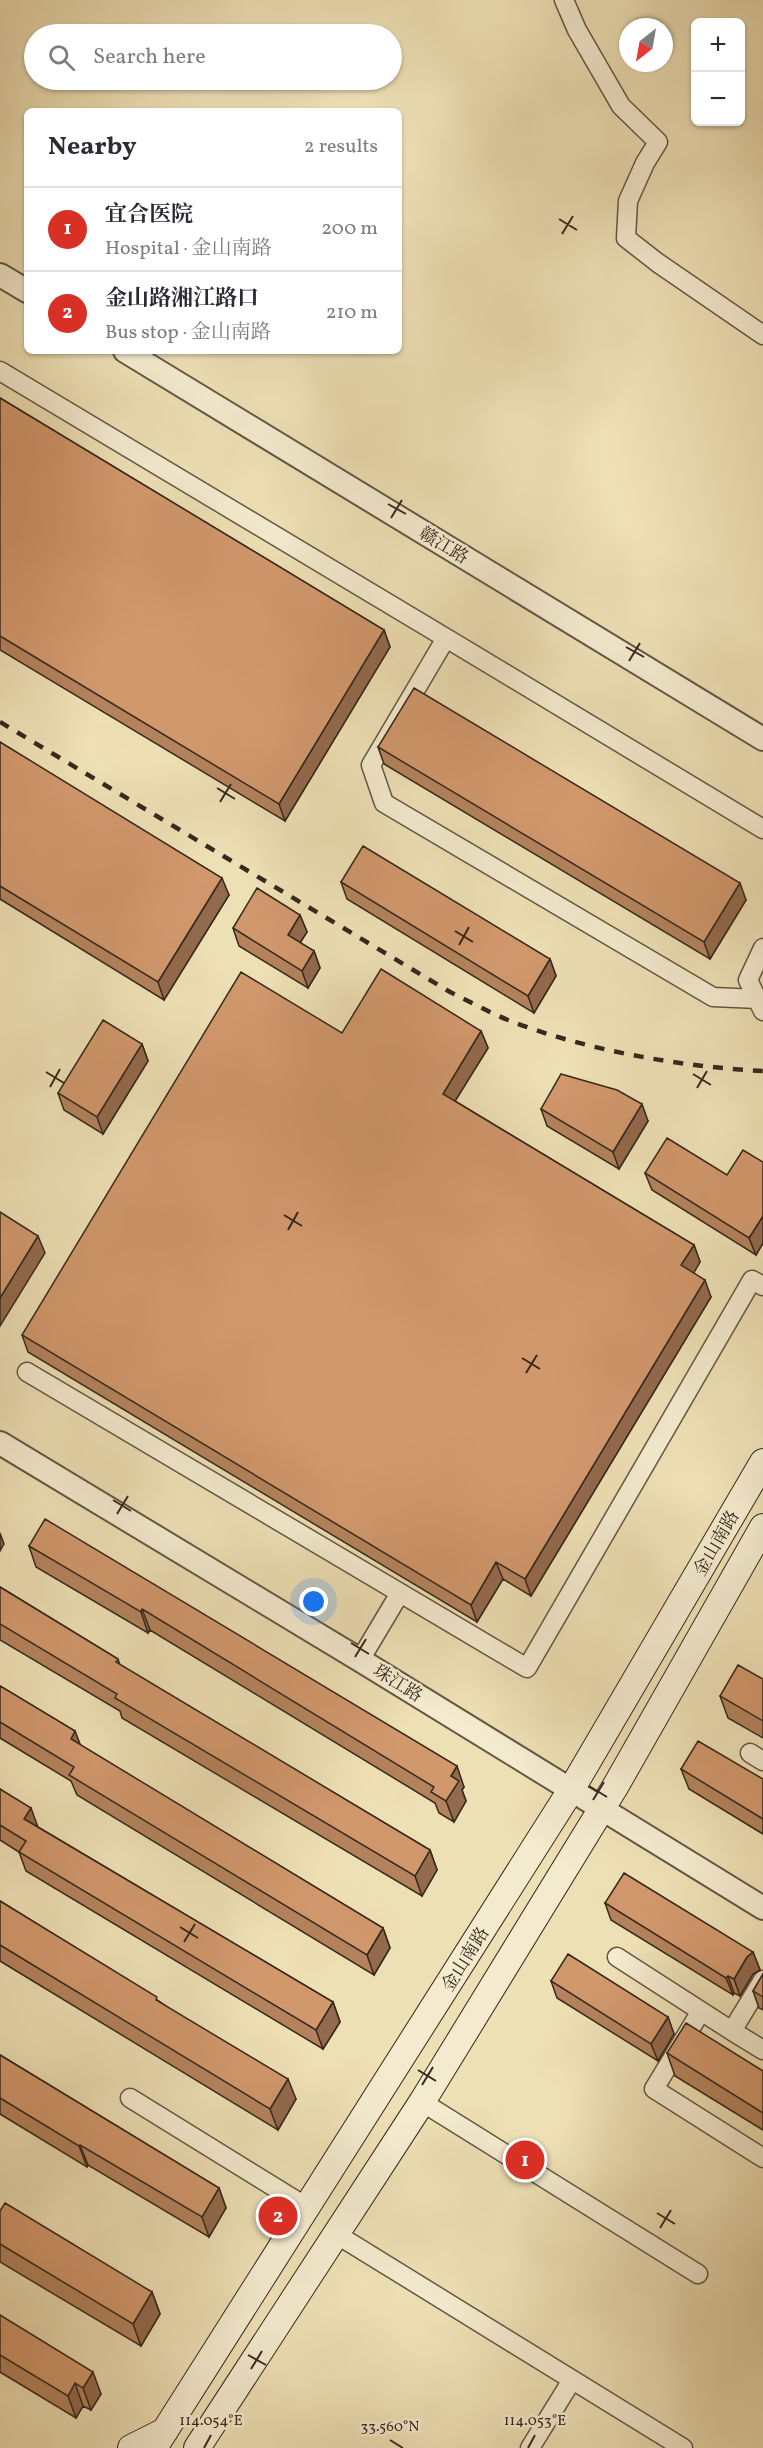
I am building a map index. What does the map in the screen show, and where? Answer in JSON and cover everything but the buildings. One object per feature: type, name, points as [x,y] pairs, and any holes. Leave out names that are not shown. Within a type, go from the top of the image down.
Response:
[{"type":"main road","name":"金山南路","points":[[159,2439],[308,2208],[571,1790],[763,1462]]},
{"type":"main road","name":"金山南路","points":[[197,2448],[422,2102],[602,1809],[763,1529]]},
{"type":"main road","points":[[389,2080],[422,2102]]},
{"type":"main road","points":[[131,2448],[159,2439]]},
{"type":"street","points":[[564,0],[577,30],[621,106],[658,142],[645,163],[628,201],[627,238],[658,263],[763,335]]},
{"type":"street","points":[[0,275],[24,289]]},
{"type":"street","name":"赣江路","points":[[130,354],[763,739]]},
{"type":"street","points":[[0,371],[763,829]]},
{"type":"street","points":[[446,638],[371,765],[384,803],[713,997],[760,1005]]},
{"type":"street","points":[[760,1005],[748,980],[763,948]]},
{"type":"street","points":[[27,1372],[526,1668],[752,1280],[763,1286]]},
{"type":"street","name":"珠江路","points":[[0,1443],[360,1660],[763,1908]]},
{"type":"street","points":[[360,1660],[400,1593]]},
{"type":"street","points":[[617,1957],[763,2050]]},
{"type":"street","points":[[732,2031],[763,1980]]},
{"type":"street","points":[[701,2011],[654,2090],[763,2158]]},
{"type":"street","points":[[130,2098],[308,2208]]},
{"type":"street","points":[[422,2102],[698,2274]]},
{"type":"street","points":[[336,2234],[683,2448]]},
{"type":"street","points":[[530,2448],[572,2380]]},
{"type":"railway","points":[[0,722],[450,992],[493,1014],[537,1031],[634,1055],[700,1066],[763,1071]]},
{"type":"place","name":"宜合医院","points":[[525,2160]]},
{"type":"place","name":"金山路湘江路口","points":[[278,2216]]}]
